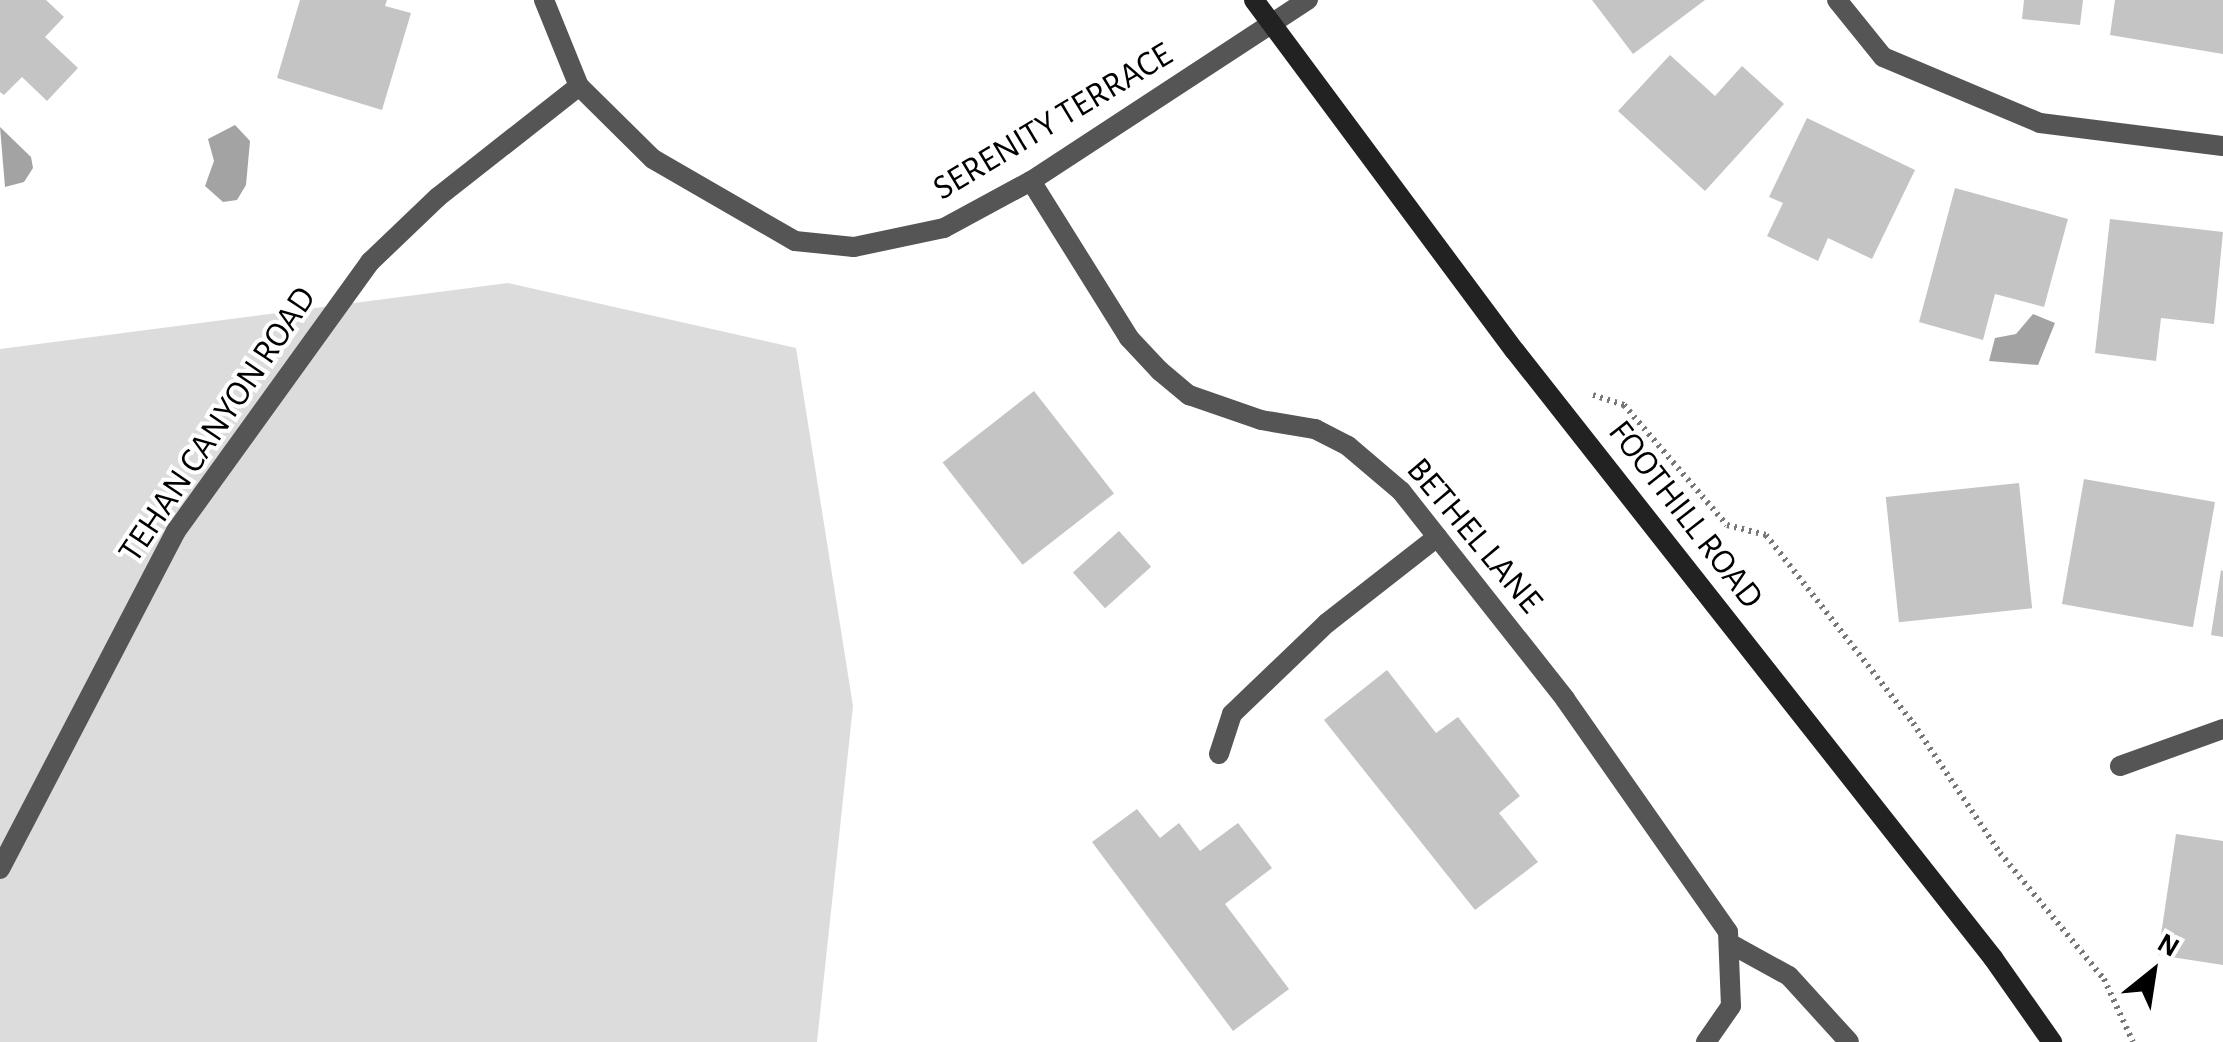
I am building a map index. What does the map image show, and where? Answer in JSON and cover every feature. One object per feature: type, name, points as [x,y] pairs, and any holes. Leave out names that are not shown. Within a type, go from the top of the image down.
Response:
[{"type":"main road","name":"FOOTHILL ROAD","points":[[1254,0],[1515,351],[1993,958],[2052,1042]]},
{"type":"main road","name":"FOOTHILL ROAD","points":[[1264,0],[1273,22]]},
{"type":"street","name":"SERENITY TERRACE","points":[[544,0],[578,86],[653,159],[795,241],[854,246],[944,228],[1031,181],[1308,0]]},
{"type":"street","points":[[1837,0],[1882,57],[2040,124],[2223,146]]},
{"type":"street","name":"TEHAN CANYON ROAD","points":[[0,870],[176,531],[370,262],[438,198],[578,86]]},
{"type":"street","name":"BETHEL LANE","points":[[1031,181],[1129,338],[1160,371],[1189,394],[1261,420],[1315,429],[1348,446],[1401,491],[1565,700],[1728,932],[1731,1006],[1706,1042]]},
{"type":"street","points":[[1219,754],[1232,714],[1327,623],[1437,537]]},
{"type":"street","points":[[2120,766],[2223,729]]},
{"type":"street","points":[[1729,943],[1789,976],[1850,1042]]},
{"type":"path","points":[[1588,392],[1624,406],[1727,525],[1766,535],[1913,723],[2000,853],[2104,979],[2133,1042]]},
{"type":"shaded area","points":[[235,125],[250,141],[246,185],[237,200],[223,202],[205,186],[214,161],[208,139]]},
{"type":"shaded area","points":[[0,127],[31,157],[33,168],[24,182],[5,187]]},
{"type":"shaded area","points":[[508,283],[796,348],[853,706],[817,1042],[0,1042],[0,349]]},
{"type":"shaded area","points":[[2033,314],[2055,323],[2038,365],[1989,361],[1995,338],[2016,334]]},
{"type":"building","points":[[0,0],[46,0],[64,17],[45,37],[78,68],[47,101],[22,77],[4,95],[0,92]]},
{"type":"building","points":[[300,0],[387,0],[385,6],[411,13],[382,110],[277,78]]},
{"type":"building","points":[[1592,0],[1705,0],[1633,54]]},
{"type":"building","points":[[2024,0],[2083,0],[2080,25],[2022,19]]},
{"type":"building","points":[[2115,0],[2223,0],[2223,54],[2110,35]]},
{"type":"building","points":[[1670,55],[1715,96],[1742,66],[1784,104],[1705,191],[1618,111]]},
{"type":"building","points":[[1807,118],[1915,170],[1872,259],[1828,238],[1818,261],[1767,236],[1783,203],[1769,197]]},
{"type":"building","points":[[1955,188],[2068,219],[2044,307],[1995,294],[1983,340],[1919,322]]},
{"type":"building","points":[[2110,219],[2223,232],[2214,324],[2161,318],[2156,361],[2095,353]]},
{"type":"building","points":[[1034,391],[1114,493],[1023,565],[943,462]]},
{"type":"building","points":[[2084,479],[2215,502],[2193,627],[2062,604]]},
{"type":"building","points":[[2019,483],[2032,608],[1899,622],[1886,497]]},
{"type":"building","points":[[1119,531],[1151,567],[1105,608],[1073,572]]},
{"type":"building","points":[[2223,571],[2223,637],[2211,635]]},
{"type":"building","points":[[1387,670],[1436,733],[1458,717],[1520,796],[1499,813],[1538,862],[1475,910],[1324,720]]},
{"type":"building","points":[[1137,809],[1160,838],[1179,823],[1200,851],[1238,823],[1272,868],[1225,904],[1289,989],[1233,1031],[1092,842]]},
{"type":"building","points":[[2176,834],[2223,841],[2223,965],[2158,955]]}]
